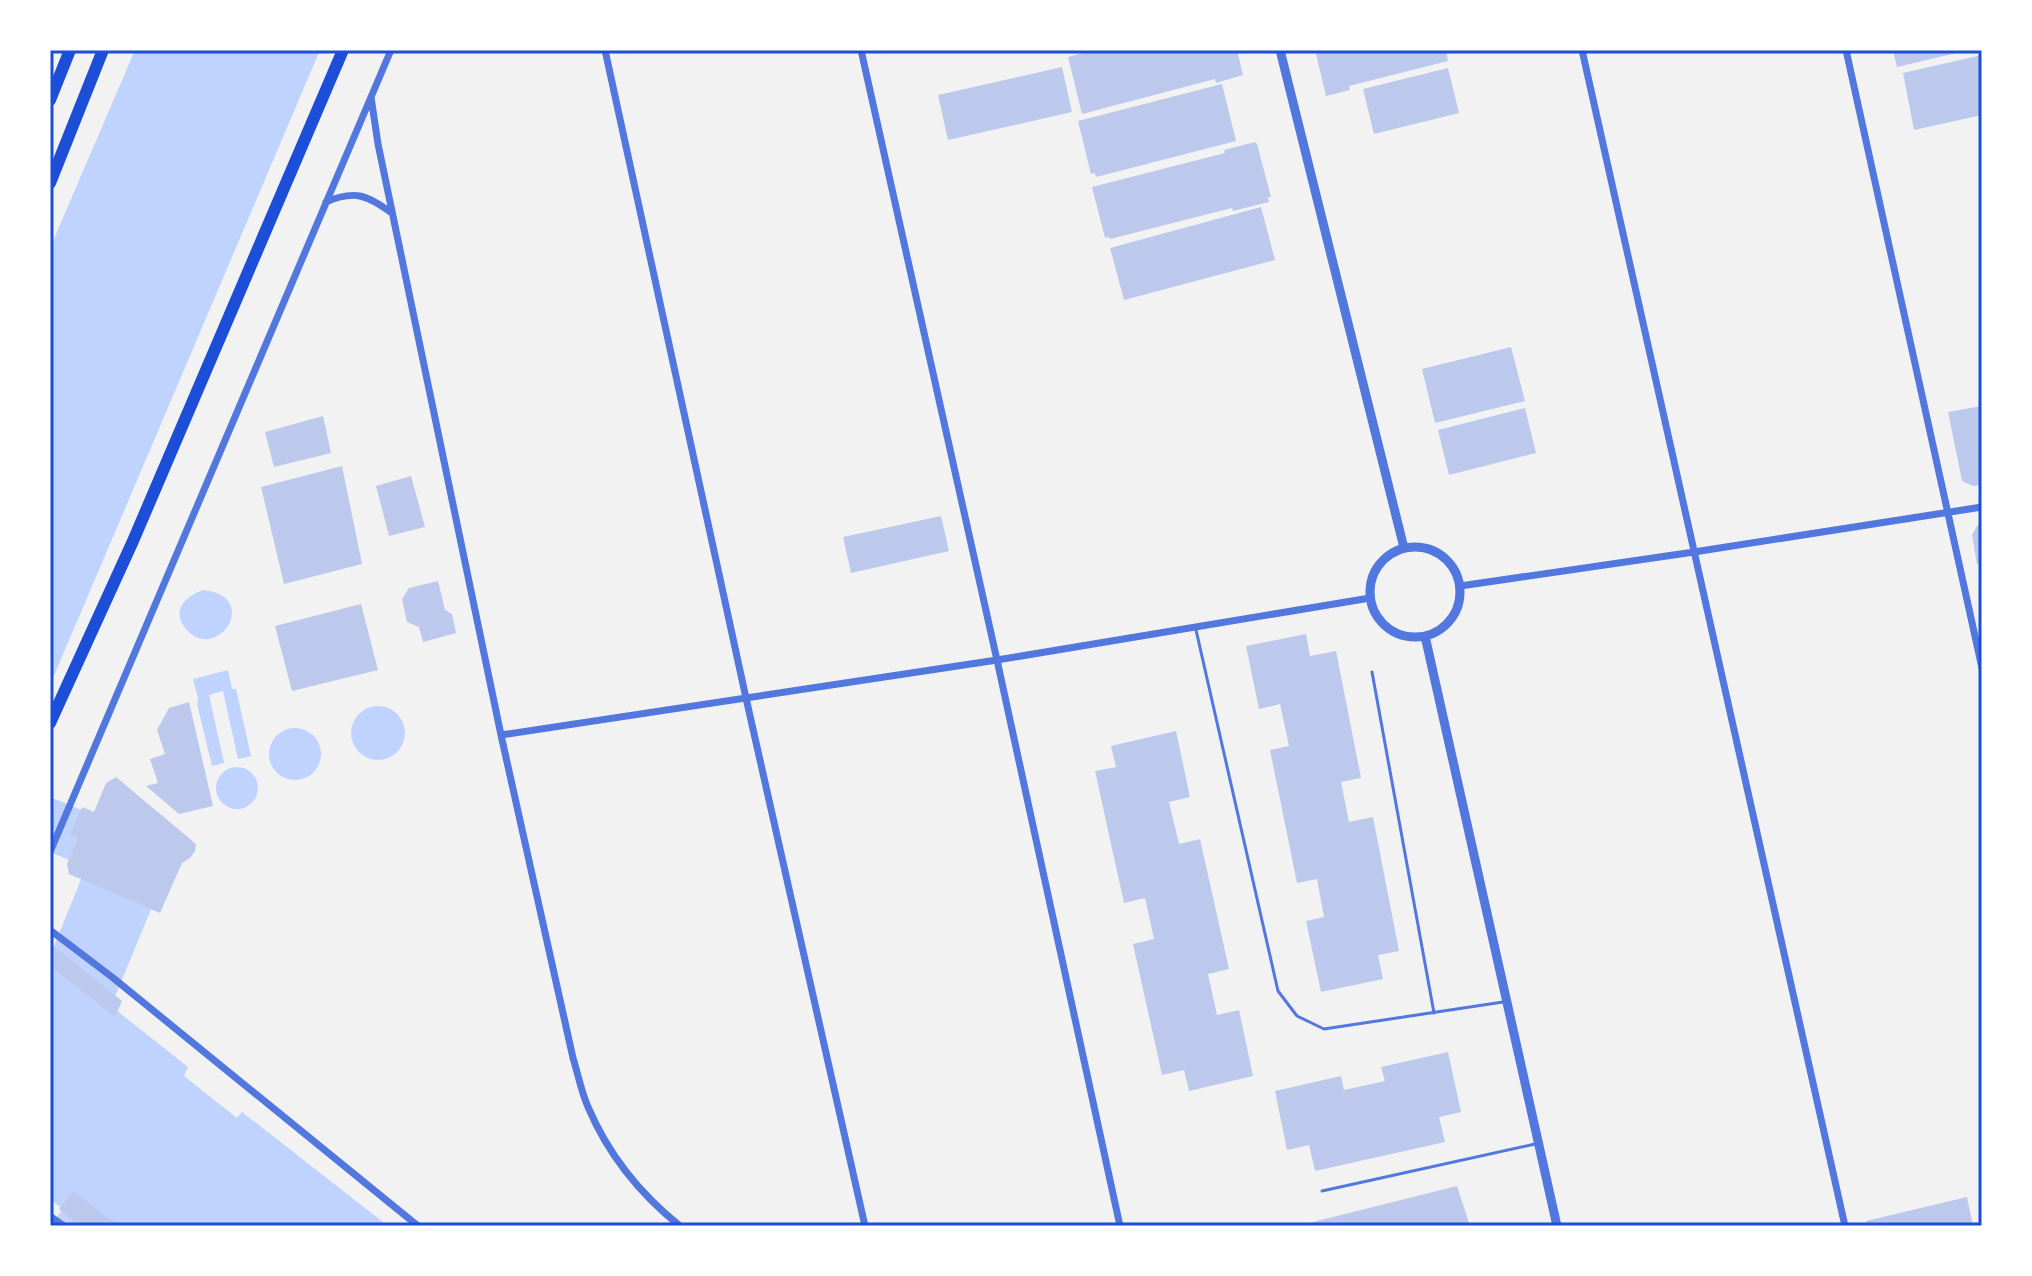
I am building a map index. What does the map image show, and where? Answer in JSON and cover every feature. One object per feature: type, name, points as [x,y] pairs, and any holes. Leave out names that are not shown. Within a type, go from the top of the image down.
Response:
[{"type":"highway","points":[[50,100],[70,50]]},
{"type":"highway","points":[[50,183],[103,50]]},
{"type":"highway","points":[[50,723],[133,541],[343,50]]},
{"type":"street","points":[[50,852],[391,50]]},
{"type":"street","points":[[605,50],[865,1226]]},
{"type":"street","points":[[861,50],[1120,1226]]},
{"type":"street","points":[[1280,50],[1404,548]]},
{"type":"street","points":[[1582,50],[1845,1226]]},
{"type":"street","points":[[1846,50],[1982,668]]},
{"type":"street","points":[[371,97],[392,213],[501,735],[573,1058],[587,1104],[608,1148],[637,1187],[680,1226]]},
{"type":"street","points":[[326,202],[359,194],[392,213]]},
{"type":"street","points":[[1460,586],[1982,507]]},
{"type":"street","points":[[1404,548],[1429,549],[1441,554],[1457,574],[1460,586],[1460,600],[1448,623],[1425,636],[1412,638],[1388,630],[1379,621],[1370,598],[1375,573],[1382,562],[1404,548]]},
{"type":"street","points":[[501,735],[997,660],[1370,598]]},
{"type":"street","points":[[1425,636],[1557,1226]]},
{"type":"street","points":[[50,930],[418,1226]]},
{"type":"street","points":[[50,1216],[64,1226]]},
{"type":"lane","points":[[1195,627],[1278,991],[1297,1016],[1324,1029],[1507,1001]]},
{"type":"lane","points":[[1372,672],[1434,1013]]},
{"type":"lane","points":[[1322,1191],[1539,1144]]},
{"type":"water","points":[[135,50],[320,50],[50,685],[50,248]]},
{"type":"water","points":[[203,590],[221,595],[230,604],[232,615],[228,626],[209,639],[197,638],[185,628],[180,615],[182,604]]},
{"type":"water","points":[[228,670],[232,689],[236,689],[251,756],[238,759],[223,691],[209,695],[224,763],[212,766],[193,679]]},
{"type":"water","points":[[378,706],[397,714],[405,733],[397,752],[378,760],[359,752],[351,733],[359,714]]},
{"type":"water","points":[[295,728],[313,736],[321,754],[313,772],[295,780],[277,772],[269,754],[277,736]]},
{"type":"water","points":[[237,767],[252,773],[258,788],[252,803],[237,809],[222,803],[216,788],[222,773]]},
{"type":"water","points":[[50,797],[176,849],[111,1006],[188,1067],[184,1076],[237,1118],[242,1112],[388,1226],[50,1226],[63,1209],[50,1199],[50,956],[86,867],[50,852]]},
{"type":"building","points":[[1094,50],[1237,50],[1243,75],[1216,83],[1215,79],[1082,114],[1068,57]]},
{"type":"building","points":[[1331,50],[1446,50],[1448,61],[1349,86],[1350,90],[1326,96],[1316,54]]},
{"type":"building","points":[[1893,50],[1965,50],[1965,51],[1897,67]]},
{"type":"building","points":[[1982,55],[1982,115],[1914,130],[1903,73]]},
{"type":"building","points":[[1062,67],[1072,112],[948,140],[938,95]]},
{"type":"building","points":[[1448,68],[1459,113],[1374,134],[1363,89]]},
{"type":"building","points":[[1222,84],[1236,141],[1096,177],[1095,173],[1091,174],[1078,121]]},
{"type":"building","points":[[1255,142],[1271,197],[1268,197],[1269,202],[1105,238],[1092,187],[1225,153],[1224,150]]},
{"type":"building","points":[[1261,207],[1275,260],[1124,300],[1110,248]]},
{"type":"building","points":[[1511,347],[1525,401],[1435,423],[1422,369]]},
{"type":"building","points":[[1982,406],[1982,485],[1973,486],[1962,481],[1948,412]]},
{"type":"building","points":[[1525,408],[1536,453],[1449,475],[1438,430]]},
{"type":"building","points":[[323,416],[331,453],[274,467],[265,432]]},
{"type":"building","points":[[342,466],[362,564],[284,584],[261,487]]},
{"type":"building","points":[[411,476],[425,527],[389,536],[376,486]]},
{"type":"building","points":[[941,516],[949,551],[851,573],[843,537]]},
{"type":"building","points":[[1982,524],[1982,563],[1977,564],[1972,535]]},
{"type":"building","points":[[438,581],[445,610],[452,614],[456,633],[423,642],[419,627],[407,622],[402,599],[409,588]]},
{"type":"building","points":[[361,604],[378,670],[292,691],[275,626]]},
{"type":"building","points":[[1306,634],[1310,656],[1336,651],[1361,778],[1341,782],[1349,822],[1373,817],[1399,951],[1378,955],[1383,979],[1321,992],[1306,921],[1324,917],[1317,879],[1297,883],[1270,750],[1289,746],[1280,704],[1259,709],[1246,646]]},
{"type":"building","points":[[189,702],[213,806],[179,814],[146,786],[158,783],[150,759],[165,754],[157,730],[169,708]]},
{"type":"building","points":[[1176,731],[1190,797],[1169,802],[1179,844],[1200,839],[1229,969],[1208,974],[1217,1015],[1239,1010],[1253,1076],[1189,1091],[1184,1070],[1162,1075],[1133,944],[1154,939],[1145,898],[1124,903],[1095,771],[1116,767],[1111,746]]},
{"type":"building","points":[[116,777],[196,844],[190,858],[182,863],[160,913],[69,874],[67,864],[78,838],[70,835],[82,807],[94,812],[106,783]]},
{"type":"building","points":[[50,943],[122,1001],[115,1017],[50,966]]},
{"type":"building","points":[[1448,1052],[1461,1112],[1439,1117],[1445,1142],[1315,1171],[1309,1145],[1287,1150],[1275,1091],[1341,1076],[1344,1090],[1385,1081],[1381,1067]]},
{"type":"building","points":[[1457,1186],[1470,1226],[1301,1226],[1301,1225]]},
{"type":"building","points":[[73,1191],[119,1226],[80,1226],[59,1209]]},
{"type":"building","points":[[1967,1197],[1973,1226],[1867,1226],[1866,1221]]}]
